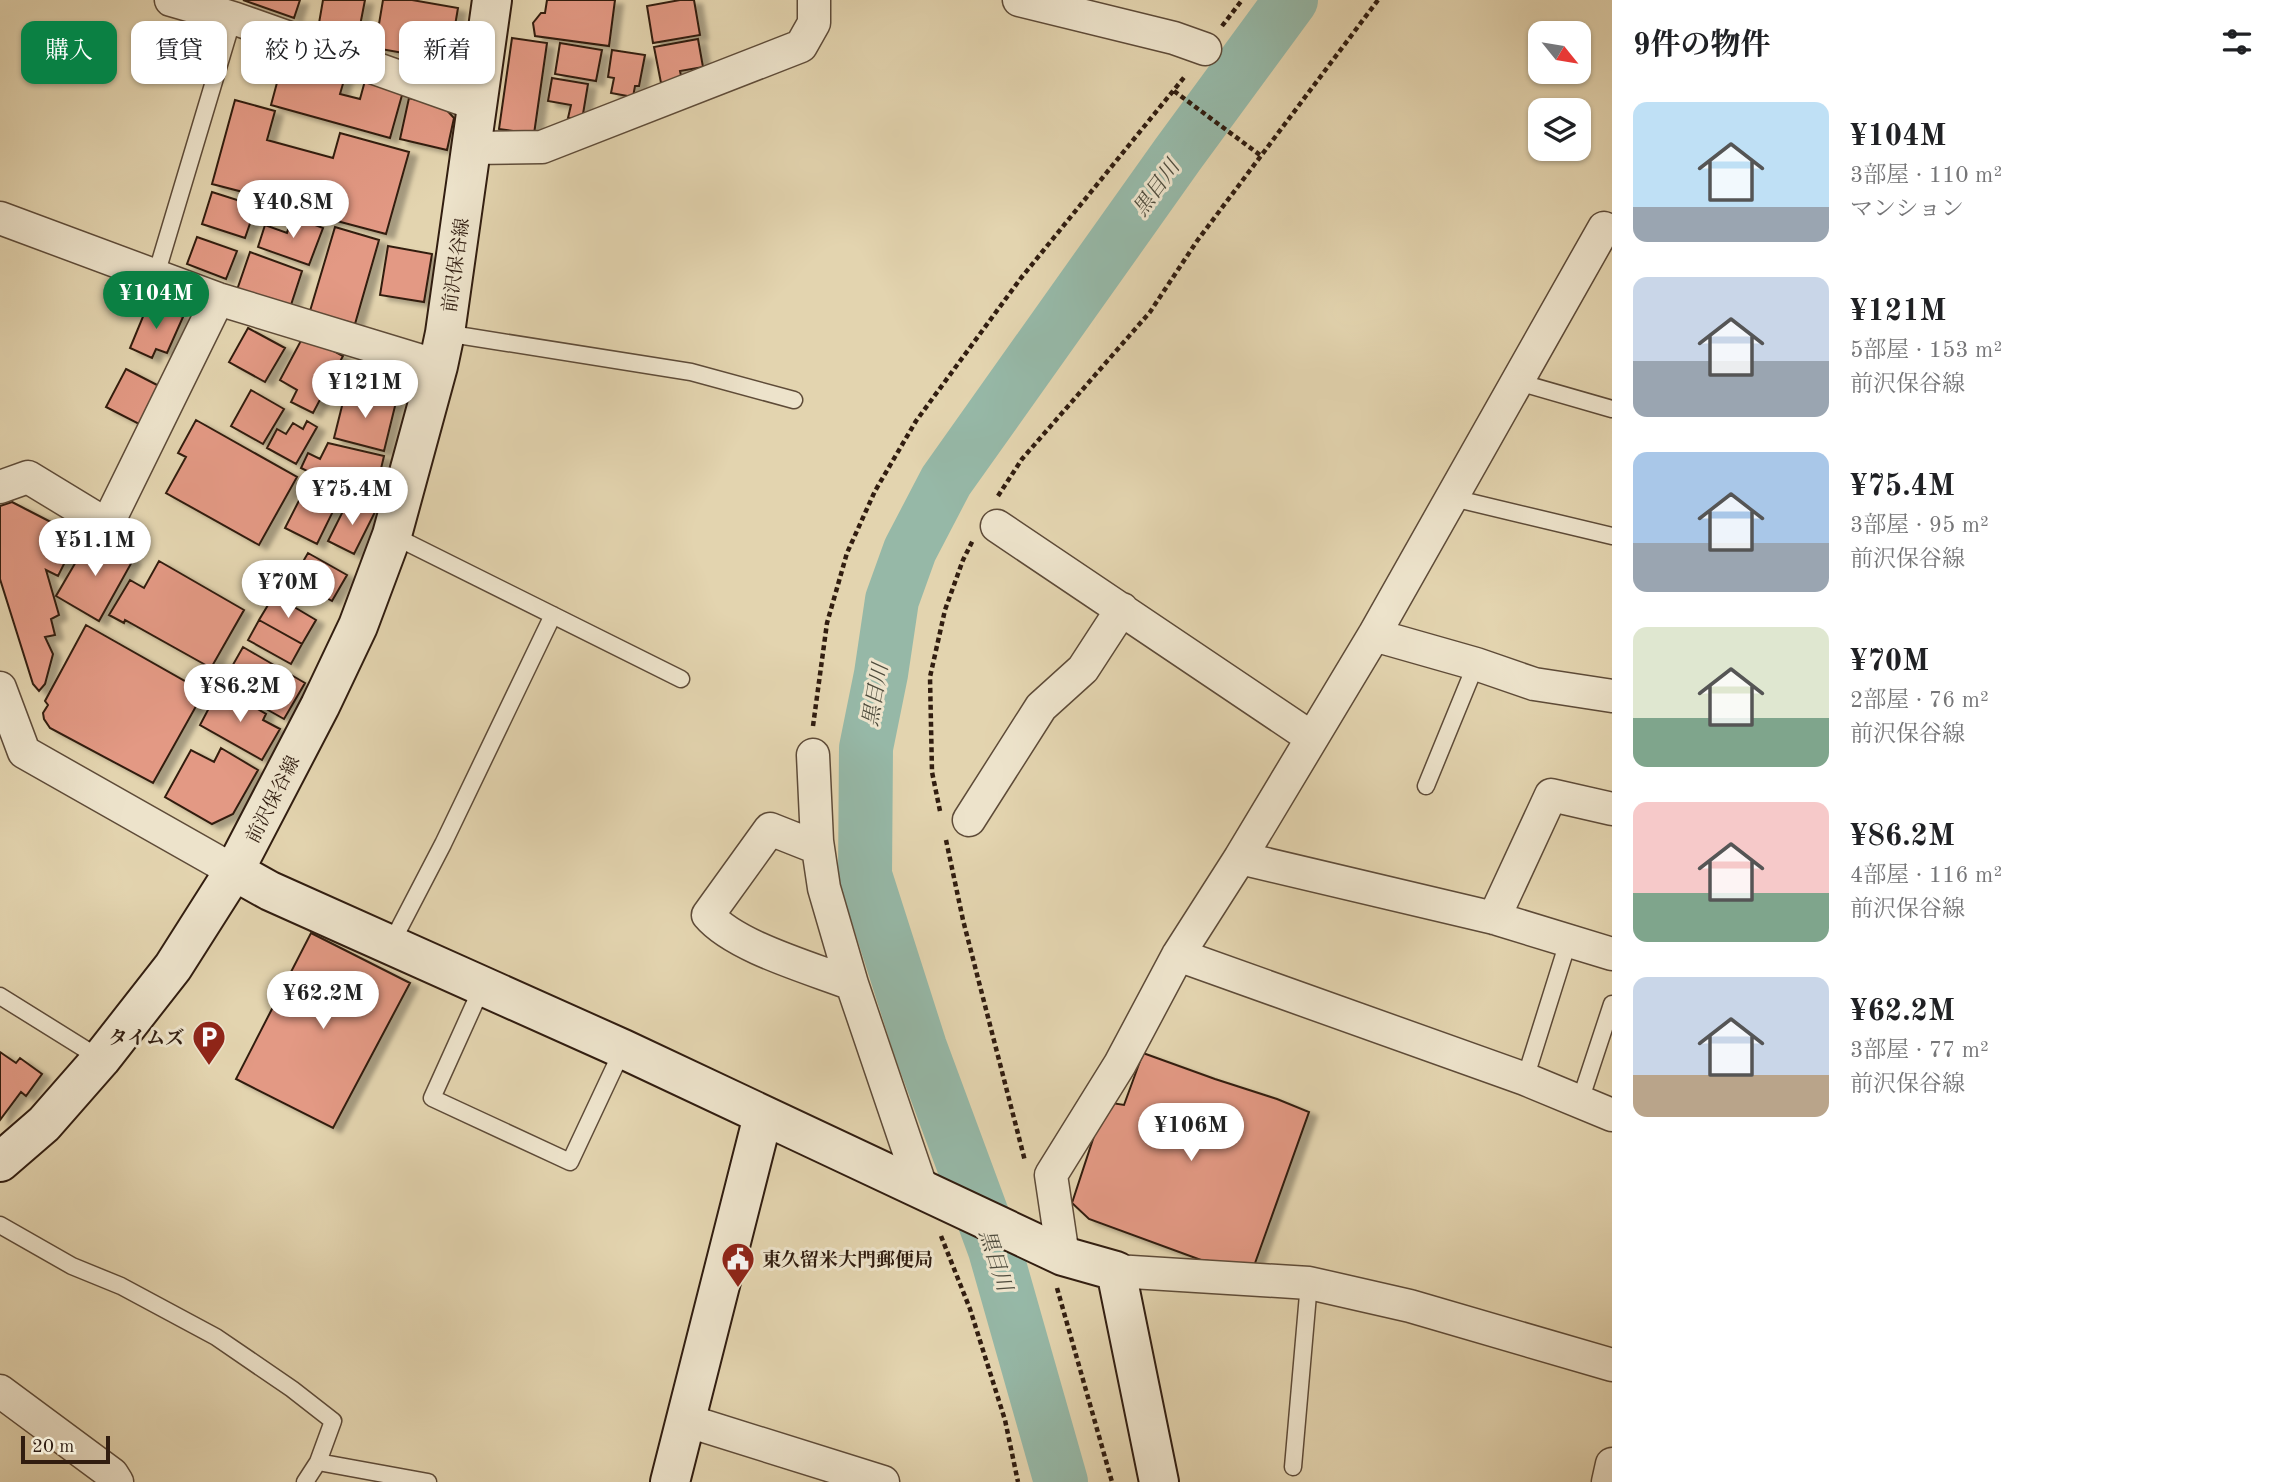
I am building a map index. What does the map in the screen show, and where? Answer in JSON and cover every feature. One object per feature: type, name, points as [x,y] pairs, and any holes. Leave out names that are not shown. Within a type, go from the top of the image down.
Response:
[{"type":"street","points":[[171,0],[233,18],[477,104]]},
{"type":"street","name":"前沢保谷線","points":[[0,1162],[44,1124],[101,1059],[173,967],[234,871],[347,649],[392,535],[442,349],[492,0]]},
{"type":"street","points":[[471,148],[542,148],[801,46],[814,23],[814,0]]},
{"type":"street","points":[[1019,0],[1174,38],[1205,49]]},
{"type":"street","points":[[0,218],[218,299],[442,349]]},
{"type":"street","points":[[1055,1252],[1051,1175],[1119,1064],[1178,955],[1240,858],[1374,635],[1608,224]]},
{"type":"street","points":[[0,487],[28,477],[107,525],[218,299]]},
{"type":"street","points":[[997,526],[1312,738]]},
{"type":"street","points":[[969,820],[1041,707],[1083,669],[1122,609]]},
{"type":"street","points":[[1374,635],[1476,664],[1534,684],[1612,696]]},
{"type":"street","points":[[0,688],[24,752],[270,891],[623,1049],[1055,1252],[1116,1271],[1309,1283],[1410,1306],[1612,1365]]},
{"type":"street","points":[[813,755],[818,848],[824,888],[852,984],[922,1190]]},
{"type":"street","points":[[1494,918],[1551,794],[1612,809]]},
{"type":"street","points":[[818,848],[770,829],[709,915],[718,927],[740,940],[852,984]]},
{"type":"street","points":[[1240,858],[1494,918],[1612,954]]},
{"type":"street","points":[[1178,955],[1525,1079],[1612,1115]]},
{"type":"street","points":[[670,1482],[763,1116]]},
{"type":"street","points":[[1116,1271],[1159,1482]]},
{"type":"street","points":[[0,1391],[112,1474],[117,1482]]},
{"type":"street","points":[[685,1420],[883,1482]]},
{"type":"street","points":[[1608,1482],[1612,1464]]},
{"type":"lane","points":[[156,275],[233,18]]},
{"type":"lane","points":[[442,349],[691,372],[794,400]]},
{"type":"lane","points":[[1518,382],[1612,409]]},
{"type":"lane","points":[[1453,498],[1612,536]]},
{"type":"lane","points":[[392,535],[681,679]]},
{"type":"lane","points":[[391,944],[443,844],[553,615]]},
{"type":"lane","points":[[1426,786],[1476,664]]},
{"type":"lane","points":[[1525,1079],[1568,942]]},
{"type":"lane","points":[[483,985],[432,1098],[570,1161],[623,1049]]},
{"type":"lane","points":[[0,996],[101,1059]]},
{"type":"lane","points":[[1580,1101],[1612,1004]]},
{"type":"lane","points":[[0,1226],[72,1266],[121,1286],[216,1337],[333,1421],[318,1462],[305,1482]]},
{"type":"lane","points":[[1293,1467],[1309,1283]]},
{"type":"lane","points":[[318,1462],[428,1482]]},
{"type":"path","points":[[813,755],[813,717],[827,623],[848,552],[875,491],[916,421],[1021,278],[1177,93],[1205,49],[1242,0]]},
{"type":"path","points":[[1177,93],[1261,155]]},
{"type":"path","points":[[922,1190],[970,1309],[1005,1420],[1018,1482]]},
{"type":"path","points":[[1055,1252],[1112,1482]]},
{"type":"building","points":[[243,0],[300,0],[294,18]]},
{"type":"building","points":[[323,0],[365,0],[361,21],[319,21]]},
{"type":"building","points":[[383,0],[412,0],[458,8],[456,21],[399,21],[399,52],[385,50],[385,21],[380,21]]},
{"type":"building","points":[[547,0],[615,0],[609,46],[535,36],[533,23],[541,13],[545,13]]},
{"type":"building","points":[[694,0],[700,35],[653,43],[647,6]]},
{"type":"building","points":[[512,38],[547,43],[534,134],[499,129]]},
{"type":"building","points":[[698,39],[703,67],[680,71],[682,80],[661,83],[654,47]]},
{"type":"building","points":[[560,43],[602,50],[596,81],[555,74]]},
{"type":"building","points":[[612,50],[645,55],[639,86],[635,86],[633,97],[611,93],[614,78],[608,77]]},
{"type":"building","points":[[552,78],[588,84],[582,120],[568,118],[571,105],[548,101]]},
{"type":"building","points":[[385,82],[404,88],[390,138],[271,105],[277,84],[343,84],[340,94],[360,99],[364,84]]},
{"type":"building","points":[[409,98],[443,106],[454,118],[447,150],[400,139]]},
{"type":"building","points":[[235,100],[275,111],[267,140],[333,158],[340,133],[409,152],[386,234],[318,216],[323,198],[275,184],[270,199],[212,184]]},
{"type":"building","points":[[212,192],[256,206],[245,238],[202,224]]},
{"type":"building","points":[[292,216],[323,228],[309,265],[258,247],[265,225],[287,233]]},
{"type":"building","points":[[335,227],[379,240],[355,324],[310,311]]},
{"type":"building","points":[[197,237],[237,251],[226,279],[187,264]]},
{"type":"building","points":[[388,246],[432,254],[424,302],[380,295]]},
{"type":"building","points":[[250,252],[302,271],[290,308],[237,290]]},
{"type":"building","points":[[149,302],[183,317],[167,353],[156,349],[152,358],[130,348]]},
{"type":"building","points":[[248,328],[285,348],[265,382],[229,362]]},
{"type":"building","points":[[304,335],[343,356],[313,413],[291,402],[297,390],[280,380]]},
{"type":"building","points":[[366,356],[412,369],[405,399],[349,386]]},
{"type":"building","points":[[126,369],[161,387],[141,425],[106,407]]},
{"type":"building","points":[[251,390],[284,409],[263,444],[231,426]]},
{"type":"building","points":[[346,390],[396,402],[384,451],[334,438]]},
{"type":"building","points":[[196,420],[297,477],[259,545],[166,493],[186,457],[178,453]]},
{"type":"building","points":[[307,421],[317,427],[296,464],[267,448],[277,429],[286,434],[293,423],[303,429]]},
{"type":"building","points":[[328,443],[384,456],[376,490],[371,488],[366,500],[301,468],[308,453],[320,459]]},
{"type":"building","points":[[309,481],[340,497],[317,544],[285,528]]},
{"type":"building","points":[[349,499],[375,512],[354,554],[328,541]]},
{"type":"building","points":[[12,502],[78,536],[58,576],[46,570],[59,615],[51,619],[55,635],[45,637],[53,654],[45,684],[39,691],[33,684],[0,579],[0,506]]},
{"type":"building","points":[[91,536],[133,560],[99,621],[56,596]]},
{"type":"building","points":[[308,553],[347,575],[332,601],[293,579]]},
{"type":"building","points":[[159,561],[244,610],[211,668],[125,620],[124,623],[109,615],[130,580],[144,588]]},
{"type":"building","points":[[274,595],[316,620],[302,644],[259,620]]},
{"type":"building","points":[[259,620],[302,644],[291,664],[248,640]]},
{"type":"building","points":[[86,625],[204,692],[153,783],[50,728],[44,719],[43,713],[48,705],[45,701]]},
{"type":"building","points":[[243,647],[305,683],[284,719],[222,684]]},
{"type":"building","points":[[220,687],[266,714],[263,720],[280,729],[262,760],[200,725]]},
{"type":"building","points":[[221,748],[258,770],[233,814],[212,824],[165,797],[191,750],[214,762]]},
{"type":"building","points":[[311,933],[410,983],[333,1128],[236,1079]]},
{"type":"building","points":[[0,1052],[16,1063],[20,1058],[42,1074],[26,1096],[21,1092],[0,1120]]},
{"type":"building","points":[[1143,1053],[1309,1112],[1254,1266],[1201,1260],[1089,1219],[1072,1203],[1096,1130],[1112,1103],[1124,1105]]},
{"type":"waterway","name":"黒目川","points":[[1061,1482],[995,1250],[920,1047],[865,875],[866,748],[892,600],[910,550],[946,481],[1291,0]]},
{"type":"place","name":"タイムズ","points":[[209,1067]]},
{"type":"place","name":"東久留米大門郵便局","points":[[738,1289]]}]
